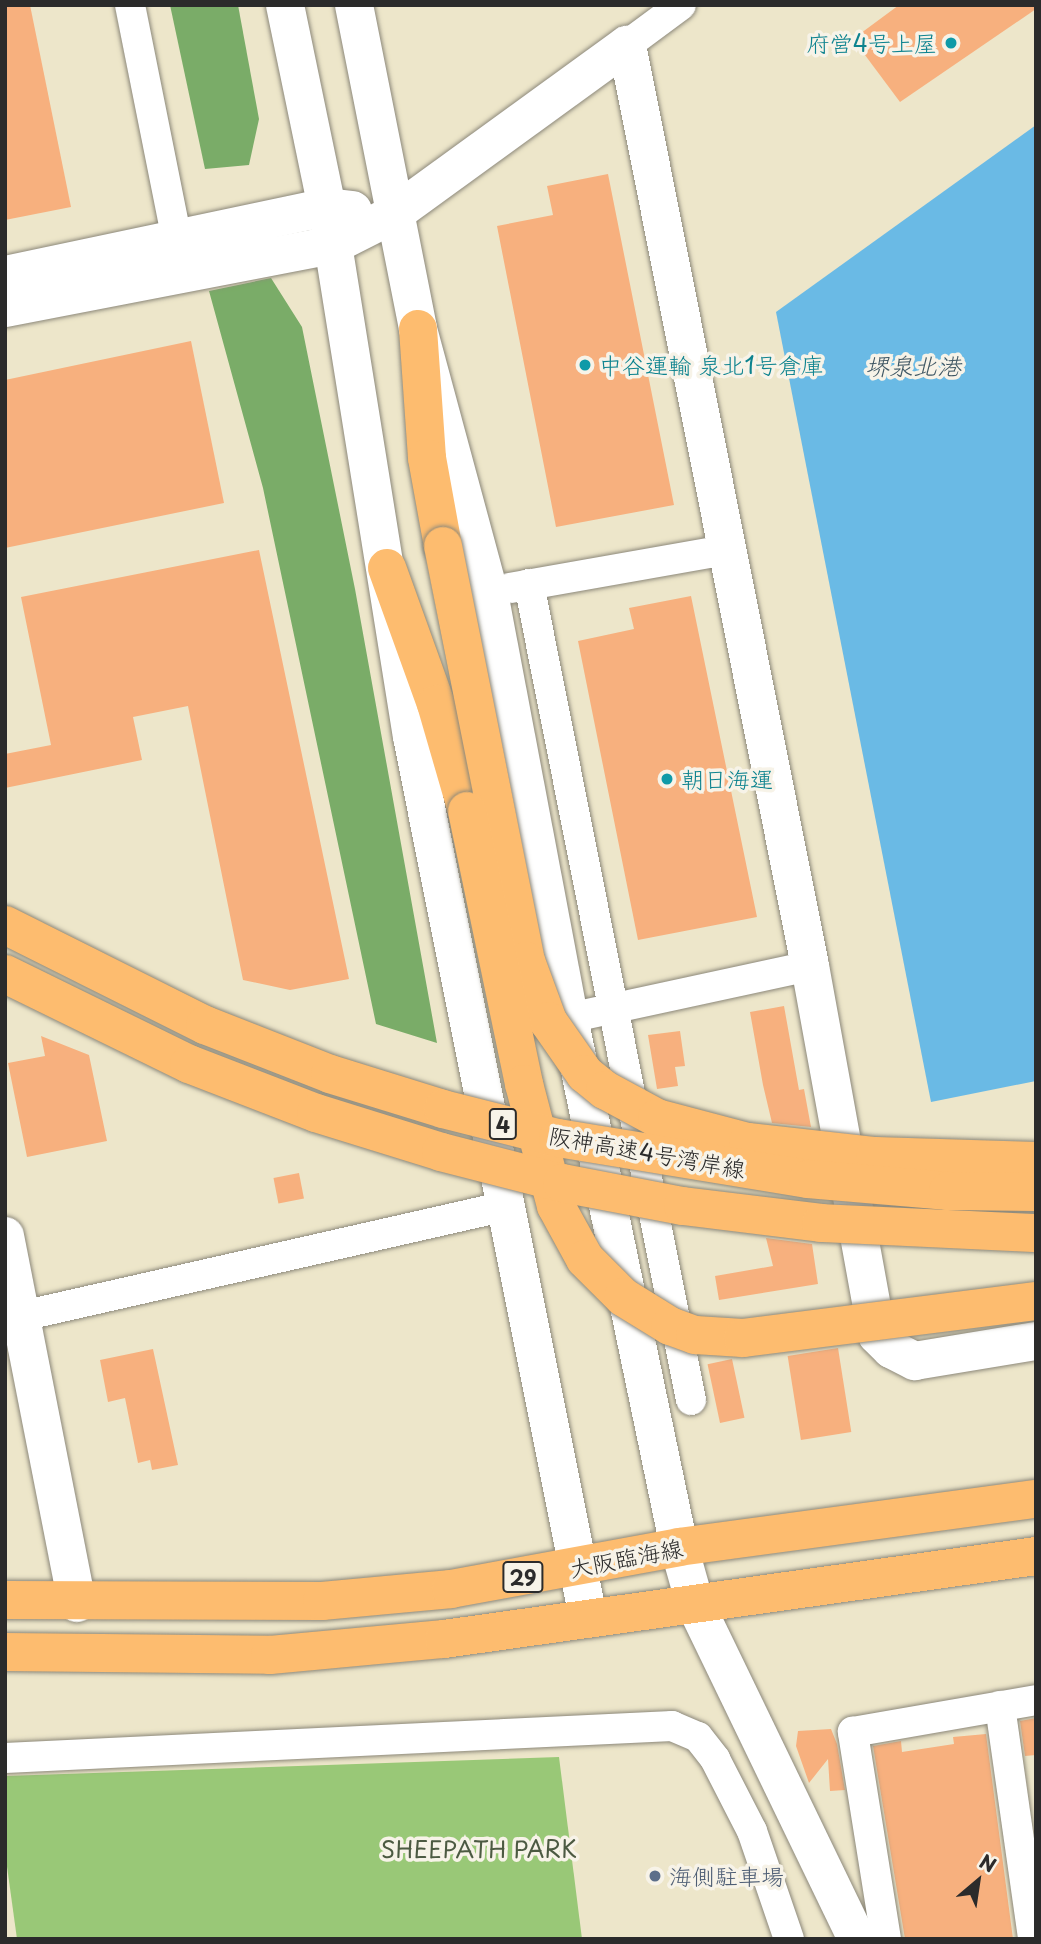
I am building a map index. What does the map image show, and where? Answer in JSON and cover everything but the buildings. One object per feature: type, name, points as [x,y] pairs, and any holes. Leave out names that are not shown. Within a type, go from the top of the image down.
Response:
[{"type":"main road","points":[[418,329],[426,458],[526,961],[548,1021],[585,1074],[605,1090],[657,1118],[748,1142],[875,1156],[1036,1161]]},
{"type":"main road","points":[[387,568],[436,704],[467,811],[524,1084],[556,1206],[585,1259],[623,1297],[670,1326],[695,1335],[743,1338],[1036,1301]]},
{"type":"main road","name":"阪神高速4号湾岸線","points":[[5,925],[205,1025],[330,1074],[443,1109],[585,1143],[808,1179],[948,1191],[1036,1192]]},
{"type":"main road","name":"阪神高速4号湾岸線","points":[[5,974],[189,1064],[316,1113],[441,1152],[562,1183],[683,1206],[821,1223],[1036,1233]]},
{"type":"main road","name":"大阪臨海線","points":[[5,1600],[323,1601],[451,1589],[679,1547],[1036,1499]]},
{"type":"main road","name":"29","points":[[5,1652],[270,1655],[444,1639],[1036,1556]]},
{"type":"street","points":[[130,5],[177,241]]},
{"type":"street","points":[[285,5],[327,207],[412,737],[588,1618]]},
{"type":"street","points":[[354,5],[418,329],[489,593],[569,1018],[679,1547],[695,1604],[857,1939]]},
{"type":"street","points":[[5,308],[333,245],[394,214],[681,5]]},
{"type":"street","points":[[627,46],[810,966],[877,1335],[891,1349],[915,1361],[1036,1341]]},
{"type":"street","points":[[5,275],[177,241],[327,207],[394,214]]},
{"type":"street","points":[[489,593],[726,550]]},
{"type":"street","points":[[529,584],[691,1400]]},
{"type":"street","points":[[569,1018],[810,966]]},
{"type":"street","points":[[22,1316],[507,1206]]},
{"type":"street","points":[[5,1236],[77,1602]]},
{"type":"street","points":[[886,1939],[853,1732],[1036,1700]]},
{"type":"street","points":[[1000,1706],[1032,1939]]},
{"type":"street","points":[[5,1758],[672,1726],[698,1737],[715,1759],[752,1831],[789,1939]]},
{"type":"green space","points":[[170,5],[238,5],[259,119],[249,165],[205,169]]},
{"type":"green space","points":[[271,278],[302,327],[355,589],[437,1043],[376,1024],[263,488],[209,291]]},
{"type":"green space","name":"SHEEPATH PARK","points":[[559,1757],[582,1939],[17,1939],[5,1852],[5,1776]]},
{"type":"water","name":"堺泉北港","points":[[1036,125],[1036,1081],[931,1102],[776,312]]},
{"type":"place","name":"府営4号上屋","points":[[951,43]]},
{"type":"place","name":"中谷運輸 泉北1号倉庫","points":[[585,365]]},
{"type":"place","name":"朝日海運","points":[[667,779]]},
{"type":"place","name":"海側駐車場","points":[[655,1876]]}]
